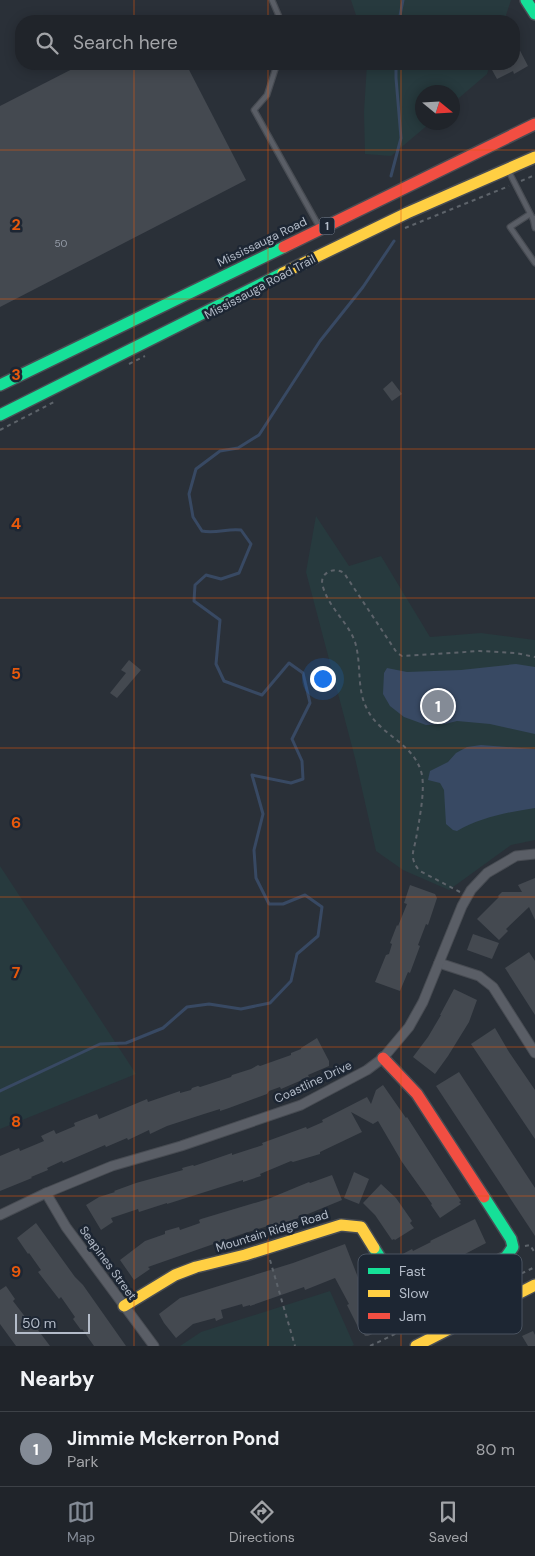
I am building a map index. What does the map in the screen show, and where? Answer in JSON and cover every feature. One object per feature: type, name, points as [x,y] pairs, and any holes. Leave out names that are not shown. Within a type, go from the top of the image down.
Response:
[{"type":"main road","points":[[526,0],[535,14]]},
{"type":"main road","name":"Mississauga Road","points":[[0,385],[463,161],[535,124]]},
{"type":"main road","name":"1","points":[[0,415],[302,263],[407,213],[535,157]]},
{"type":"main road","points":[[383,1058],[417,1094],[511,1239],[513,1246],[508,1254]]},
{"type":"main road","name":"Mountain Ridge Road","points":[[124,1306],[175,1275],[196,1267],[342,1225],[361,1227],[378,1254]]},
{"type":"main road","points":[[522,1292],[535,1285]]},
{"type":"main road","points":[[416,1346],[439,1334]]},
{"type":"street","name":"Coastline Drive","points":[[0,1215],[46,1193],[112,1166],[181,1146],[301,1105],[367,1070],[383,1058],[409,1027],[424,1002],[467,896],[487,873],[516,856],[535,854]]},
{"type":"street","points":[[439,963],[479,976],[493,987],[535,1053]]},
{"type":"street","name":"Seapines Street","points":[[46,1193],[66,1227],[154,1346]]},
{"type":"lane","points":[[272,0],[278,15]]},
{"type":"lane","points":[[276,70],[267,95],[254,110],[320,229]]},
{"type":"lane","points":[[508,169],[534,219],[535,228]]},
{"type":"lane","points":[[530,214],[510,227],[535,263]]},
{"type":"path","points":[[406,228],[535,175]]},
{"type":"path","points":[[130,364],[147,356]]},
{"type":"path","points":[[0,430],[61,399]]},
{"type":"path","points":[[467,896],[420,871],[416,866],[412,854],[422,788],[422,776],[418,763],[411,752],[380,727],[367,710],[360,689],[360,662],[355,641],[344,622],[330,604],[322,586],[323,578],[332,570],[340,571],[344,574],[397,653],[402,656],[480,651],[516,653],[535,657]]},
{"type":"path","points":[[266,1248],[295,1346]]},
{"type":"path","points":[[522,1273],[535,1267]]},
{"type":"path","points":[[370,1346],[395,1334]]},
{"type":"green space","points":[[351,0],[511,0],[506,15],[356,15]]},
{"type":"green space","points":[[367,70],[488,70],[487,74],[460,97],[460,85],[415,85],[415,130],[422,130],[391,156],[365,154],[364,112]]},
{"type":"green space","points":[[316,516],[349,566],[381,556],[430,637],[481,633],[535,640],[535,840],[511,845],[449,890],[403,870],[376,851],[355,758],[306,572]]},
{"type":"green space","points":[[0,866],[136,1074],[0,1129]]},
{"type":"green space","points":[[330,1291],[354,1345],[352,1346],[180,1346],[201,1332]]},
{"type":"water","points":[[516,664],[535,667],[535,734],[490,724],[457,721],[426,725],[404,717],[390,706],[383,694],[384,673],[387,668],[407,672],[461,670]]},
{"type":"water","points":[[481,745],[535,749],[535,808],[495,816],[457,831],[453,830],[446,824],[444,790],[440,783],[428,780],[430,771],[448,762],[456,753],[467,747]]},
{"type":"building","points":[[520,51],[528,66],[514,74],[513,71],[497,79],[492,70],[520,70]]},
{"type":"building","points":[[70,70],[189,70],[246,180],[0,307],[0,106]]},
{"type":"building","points":[[392,381],[402,394],[392,401],[383,389]]},
{"type":"building","points":[[129,660],[141,670],[117,698],[110,693],[126,673],[121,670]]},
{"type":"building","points":[[535,878],[535,920],[529,907],[506,929],[508,931],[499,940],[477,919],[502,892],[522,892],[518,885]]},
{"type":"building","points":[[410,885],[435,894],[437,898],[428,925],[426,924],[418,945],[420,946],[410,973],[408,972],[400,991],[375,982],[386,955],[389,954],[392,944],[390,943],[407,904],[404,903]]},
{"type":"building","points":[[473,934],[499,943],[492,959],[467,950]]},
{"type":"building","points":[[529,952],[535,961],[535,1015],[505,968]]},
{"type":"building","points":[[454,989],[477,1000],[469,1022],[435,1074],[413,1057],[428,1037]]},
{"type":"building","points":[[495,1028],[535,1090],[535,1139],[471,1044]]},
{"type":"building","points":[[317,1038],[329,1061],[329,1066],[308,1075],[309,1077],[220,1111],[220,1109],[167,1126],[150,1134],[149,1130],[128,1140],[127,1138],[106,1147],[105,1145],[63,1163],[62,1161],[32,1178],[0,1191],[0,1156],[19,1148],[20,1151],[44,1141],[41,1136],[54,1130],[56,1134],[75,1126],[74,1123],[97,1114],[99,1119],[147,1099],[148,1102],[231,1077],[258,1065],[260,1066],[291,1055],[291,1053],[301,1049]]},
{"type":"building","points":[[459,1072],[535,1188],[535,1236],[436,1086]]},
{"type":"building","points":[[383,1085],[407,1117],[461,1201],[459,1202],[461,1204],[440,1218],[402,1162],[378,1121],[373,1124],[351,1112],[362,1132],[320,1152],[320,1154],[291,1161],[260,1174],[261,1176],[139,1212],[138,1209],[111,1218],[113,1222],[101,1230],[86,1205],[99,1197],[136,1183],[263,1145],[262,1143],[306,1127],[307,1129],[367,1097],[371,1104],[376,1090]]},
{"type":"building","points":[[354,1172],[369,1179],[359,1204],[344,1198]]},
{"type":"building","points":[[332,1175],[342,1200],[291,1221],[245,1233],[148,1267],[150,1269],[134,1280],[120,1260],[145,1241],[165,1234],[165,1231],[179,1227],[180,1230],[200,1223],[199,1220],[201,1219],[268,1199],[309,1182]]},
{"type":"building","points":[[381,1184],[396,1198],[412,1221],[410,1223],[414,1228],[395,1240],[392,1240],[375,1215],[363,1203]]},
{"type":"building","points":[[475,1219],[486,1243],[465,1254],[403,1254],[412,1249],[413,1251]]},
{"type":"building","points":[[36,1223],[126,1346],[94,1346],[73,1319],[75,1317],[61,1297],[59,1299],[38,1272],[41,1270],[17,1238]]},
{"type":"building","points":[[345,1244],[358,1277],[358,1327],[347,1305],[349,1304],[335,1278],[305,1290],[304,1287],[250,1306],[243,1307],[242,1304],[221,1310],[223,1318],[216,1321],[215,1318],[193,1324],[176,1338],[159,1314],[180,1298],[293,1263]]},
{"type":"building","points":[[6,1286],[15,1299],[13,1301],[26,1318],[28,1317],[32,1322],[36,1320],[41,1327],[38,1330],[50,1346],[16,1346],[0,1324],[0,1290]]},
{"type":"building","points":[[533,1331],[535,1346],[528,1346],[522,1336]]},
{"type":"waterway","points":[[400,15],[403,0]]},
{"type":"waterway","points":[[391,176],[401,138],[396,70]]},
{"type":"waterway","points":[[0,1091],[100,1044],[126,1043],[163,1028],[187,1007],[209,1004],[241,1009],[270,1003],[291,981],[297,954],[318,936],[322,907],[305,895],[283,904],[269,904],[256,878],[254,850],[263,814],[252,775],[291,783],[303,779],[302,761],[292,739],[310,703],[303,673],[289,663],[262,695],[224,681],[216,664],[220,620],[194,601],[195,585],[206,575],[221,579],[239,573],[251,544],[241,530],[202,531],[193,517],[189,494],[196,469],[220,451],[238,448],[259,435],[320,341],[363,287],[394,241]]},
{"type":"traffic: fast","points":[[526,0],[535,14]]},
{"type":"traffic: fast","points":[[0,385],[284,247]]},
{"type":"traffic: fast","points":[[0,415],[283,273]]},
{"type":"traffic: fast","points":[[484,1197],[511,1239],[513,1247],[508,1254]]},
{"type":"traffic: fast","points":[[374,1248],[378,1254]]},
{"type":"traffic: slow","points":[[283,273],[407,213],[535,157]]},
{"type":"traffic: slow","points":[[124,1306],[175,1275],[196,1267],[245,1255],[341,1225],[361,1227],[374,1248]]},
{"type":"traffic: slow","points":[[522,1292],[535,1285]]},
{"type":"traffic: slow","points":[[416,1346],[439,1334]]},
{"type":"traffic: jam","points":[[284,247],[535,124]]},
{"type":"traffic: jam","points":[[383,1058],[417,1094],[484,1197]]},
{"type":"place","name":"Jimmie Mckerron Pond","points":[[438,706]]}]
